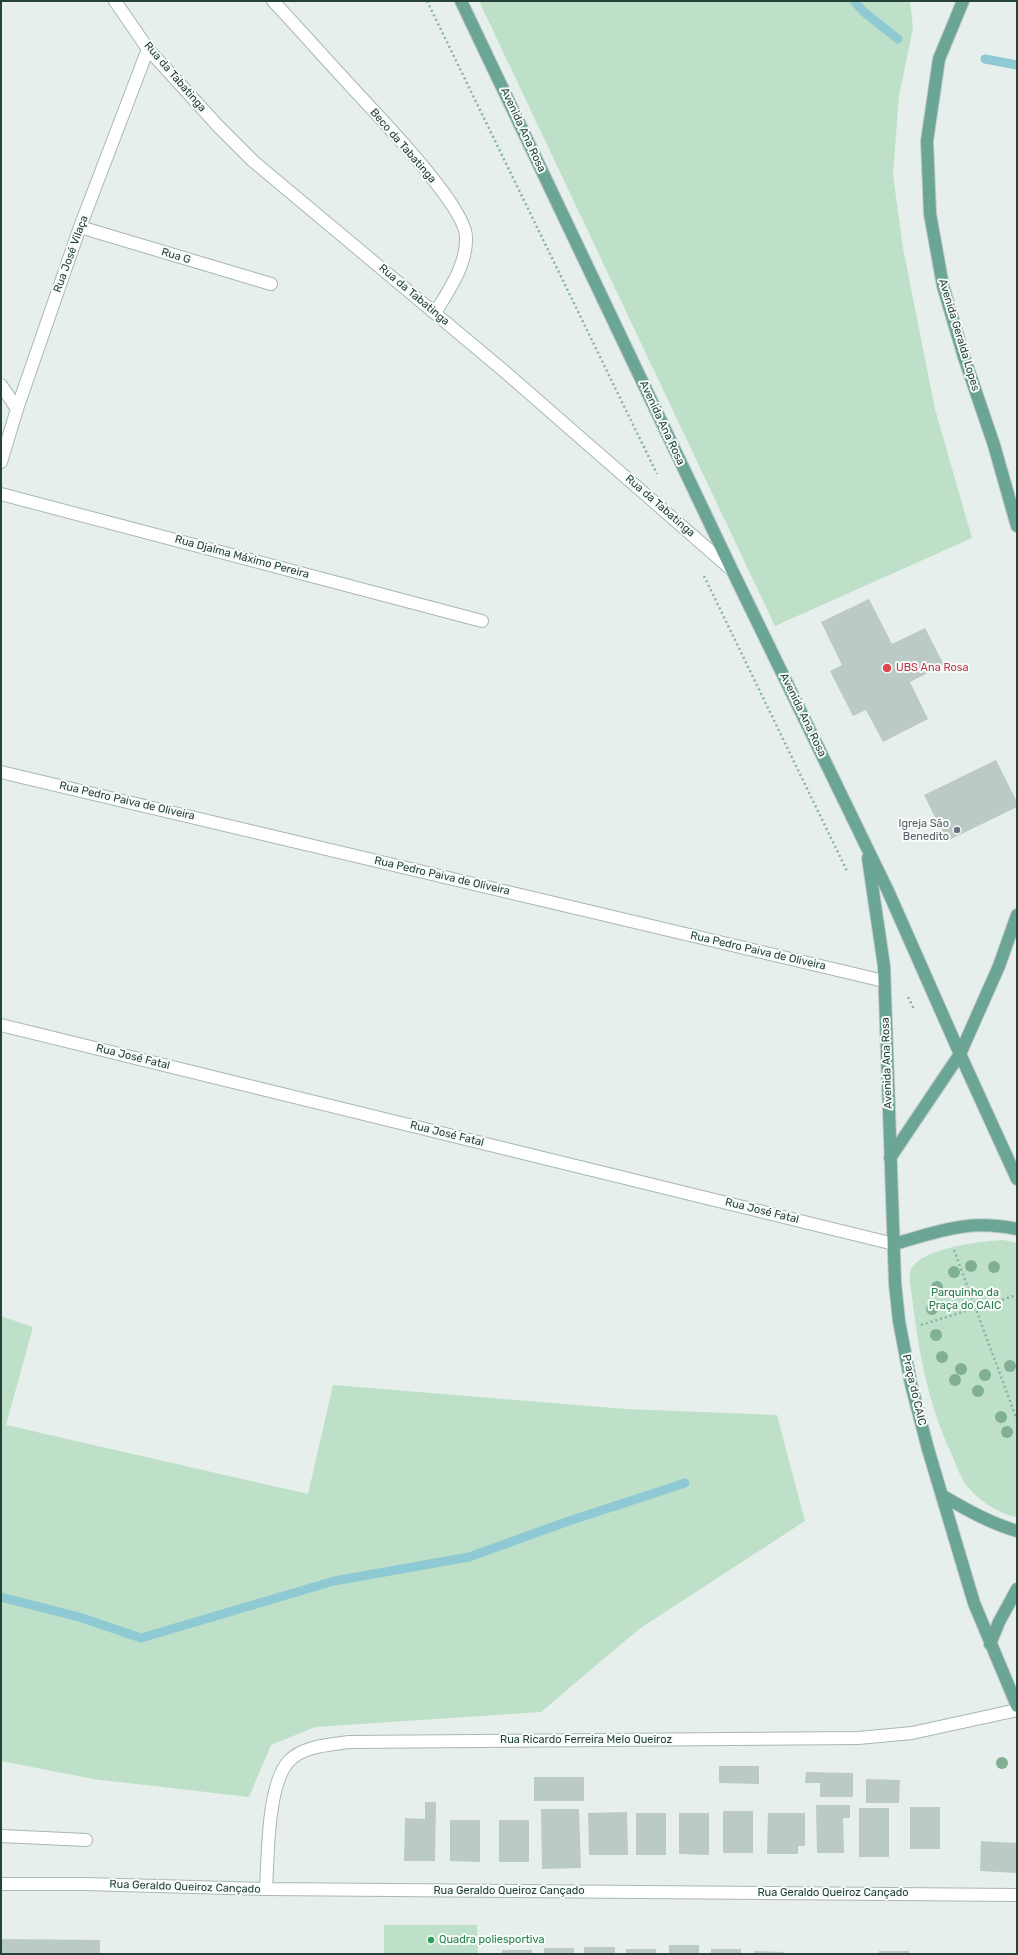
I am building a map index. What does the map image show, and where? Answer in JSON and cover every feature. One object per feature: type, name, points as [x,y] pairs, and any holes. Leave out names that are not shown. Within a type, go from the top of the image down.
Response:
[{"type":"main road","name":"Avenida Ana Rosa","points":[[461,1],[732,570],[865,843],[1017,1179]]},
{"type":"main road","name":"Avenida Geralda Lopes","points":[[963,1],[939,59],[927,141],[930,214],[942,286],[964,358],[994,445],[1017,526]]},
{"type":"main road","name":"Avenida Ana Rosa","points":[[865,843],[875,901],[884,981],[895,1283]]},
{"type":"main road","points":[[890,1158],[960,1054],[999,966],[1017,915]]},
{"type":"main road","points":[[894,1244],[947,1229],[979,1224],[998,1225],[1017,1229]]},
{"type":"main road","name":"Praça do CAIC","points":[[895,1283],[901,1330],[911,1384],[928,1450],[974,1603],[990,1644]]},
{"type":"main road","points":[[943,1496],[1000,1526],[1017,1531]]},
{"type":"main road","points":[[1017,1589],[999,1622],[990,1644],[1017,1706]]},
{"type":"street","name":"Rua da Tabatinga","points":[[115,1],[148,49],[218,126],[254,161],[435,312],[732,570]]},
{"type":"street","name":"Beco da Tabatinga","points":[[273,1],[419,161],[458,214],[467,236],[464,257],[453,284],[435,312]]},
{"type":"street","name":"Rua José Vilaça","points":[[2,458],[17,408],[80,227],[148,49]]},
{"type":"street","name":"Rua G","points":[[80,227],[271,284]]},
{"type":"street","points":[[1,385],[17,408]]},
{"type":"street","name":"Rua Djalma Máximo Pereira","points":[[1,494],[482,620]]},
{"type":"street","name":"Rua Pedro Paiva de Oliveira","points":[[1,772],[884,981]]},
{"type":"street","name":"Rua José Fatal","points":[[1,1025],[894,1244]]},
{"type":"street","name":"Rua Ricardo Ferreira Melo Queiroz","points":[[266,1889],[270,1823],[275,1792],[281,1772],[289,1760],[302,1752],[319,1746],[349,1742],[858,1738],[912,1733],[1017,1710]]},
{"type":"street","points":[[1,1836],[86,1840]]},
{"type":"street","name":"Rua Geraldo Queiroz Cançado","points":[[1,1884],[84,1884],[266,1889],[1017,1895]]},
{"type":"path","points":[[427,1],[658,476]]},
{"type":"path","points":[[703,574],[848,873]]},
{"type":"path","points":[[906,992],[916,1013]]},
{"type":"path","points":[[947,1229],[1017,1420]]},
{"type":"path","points":[[901,1330],[1017,1295]]},
{"type":"green space","points":[[479,1],[910,1],[913,28],[899,96],[893,175],[903,248],[935,409],[972,538],[775,626]]},
{"type":"green space","name":"Parquinho da Praça do CAIC","points":[[1004,1240],[1017,1243],[1017,1517],[995,1509],[981,1500],[970,1489],[959,1473],[935,1412],[929,1391],[920,1349],[910,1277],[910,1273],[915,1264],[924,1257],[936,1252],[966,1244]]},
{"type":"green space","points":[[1,1316],[33,1327],[6,1425],[308,1494],[333,1385],[626,1409],[777,1415],[805,1521],[639,1629],[541,1712],[315,1727],[271,1745],[249,1797],[93,1779],[1,1761]]},
{"type":"green space","name":"Quadra poliesportiva","points":[[384,1925],[477,1925],[478,1954],[384,1954]]},
{"type":"building","name":"UBS Ana Rosa","points":[[869,599],[892,644],[925,628],[944,665],[910,682],[928,719],[883,742],[866,710],[853,716],[830,671],[842,665],[821,622]]},
{"type":"building","points":[[996,760],[1017,802],[1017,807],[947,841],[924,795]]},
{"type":"building","points":[[719,1766],[759,1766],[759,1784],[719,1783]]},
{"type":"building","points":[[806,1772],[853,1773],[853,1797],[820,1797],[820,1783],[805,1783]]},
{"type":"building","points":[[534,1777],[584,1777],[584,1801],[534,1801]]},
{"type":"building","points":[[866,1779],[900,1780],[899,1803],[866,1803]]},
{"type":"building","points":[[425,1802],[436,1802],[435,1861],[404,1861],[405,1818],[425,1819]]},
{"type":"building","points":[[816,1805],[850,1805],[850,1818],[843,1818],[844,1853],[817,1853]]},
{"type":"building","points":[[910,1807],[940,1807],[940,1849],[910,1849]]},
{"type":"building","points":[[859,1808],[889,1808],[889,1857],[859,1857]]},
{"type":"building","points":[[541,1809],[579,1809],[581,1868],[542,1869]]},
{"type":"building","points":[[723,1811],[753,1811],[753,1853],[723,1853]]},
{"type":"building","points":[[627,1812],[628,1855],[589,1855],[588,1813]]},
{"type":"building","points":[[636,1813],[666,1813],[666,1855],[636,1855]]},
{"type":"building","points":[[679,1813],[709,1813],[709,1855],[679,1854]]},
{"type":"building","points":[[768,1813],[805,1813],[805,1846],[798,1846],[798,1854],[767,1854]]},
{"type":"building","points":[[450,1820],[480,1820],[480,1862],[450,1861]]},
{"type":"building","points":[[499,1820],[529,1820],[529,1862],[499,1862]]},
{"type":"building","points":[[981,1841],[1017,1843],[1017,1873],[980,1871]]},
{"type":"building","points":[[1,1939],[100,1940],[100,1954],[1,1954]]},
{"type":"building","points":[[669,1945],[699,1945],[699,1954],[669,1954]]},
{"type":"building","points":[[584,1947],[615,1947],[615,1954],[584,1954]]},
{"type":"building","points":[[544,1948],[574,1948],[574,1954],[544,1954]]},
{"type":"building","points":[[626,1949],[656,1949],[656,1954],[626,1954]]},
{"type":"building","points":[[711,1949],[741,1949],[741,1954],[711,1954]]},
{"type":"building","points":[[502,1950],[532,1950],[532,1954],[502,1954]]},
{"type":"building","points":[[754,1951],[784,1952],[784,1954],[754,1954]]},
{"type":"building","points":[[879,1951],[909,1951],[909,1954],[879,1954]]},
{"type":"waterway","points":[[854,1],[864,12],[898,39]]},
{"type":"waterway","points":[[985,59],[1017,65]]},
{"type":"waterway","points":[[1,1597],[79,1617],[141,1638],[334,1581],[469,1557],[566,1522],[685,1483]]},
{"type":"place","name":"UBS Ana Rosa","points":[[887,668]]},
{"type":"place","name":"Igreja São Benedito","points":[[957,830]]},
{"type":"place","name":"Quadra poliesportiva","points":[[431,1940]]}]
